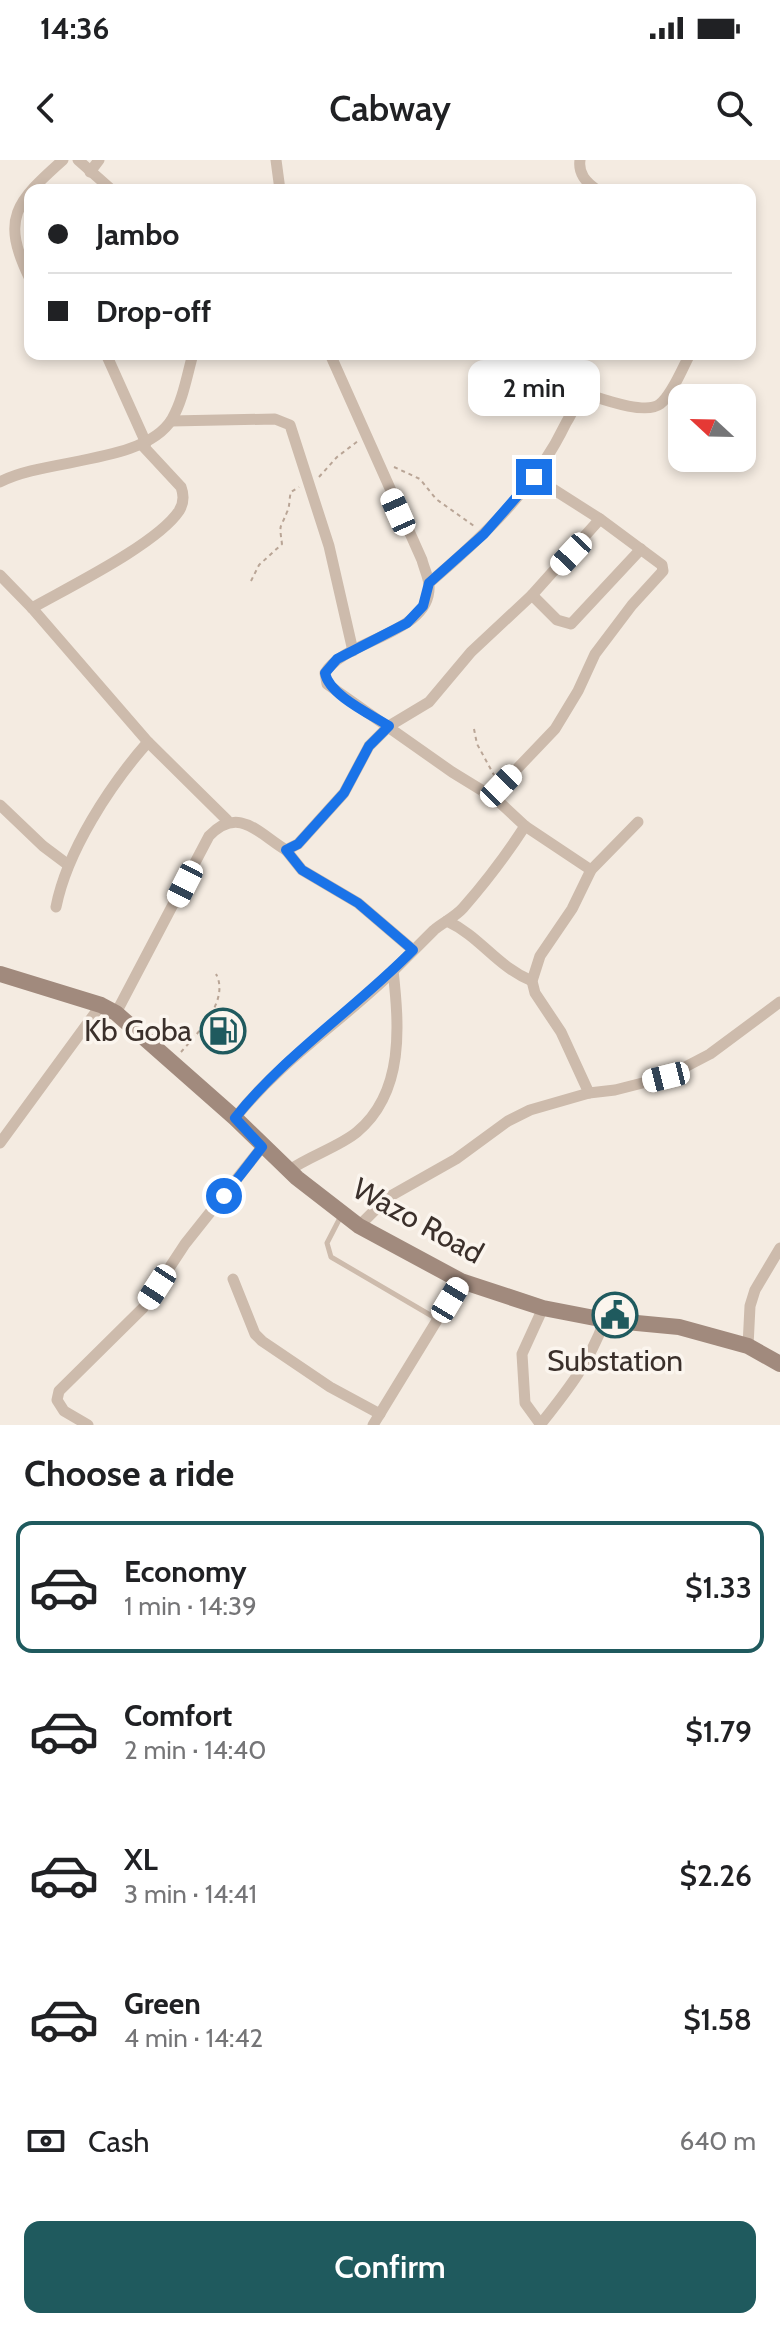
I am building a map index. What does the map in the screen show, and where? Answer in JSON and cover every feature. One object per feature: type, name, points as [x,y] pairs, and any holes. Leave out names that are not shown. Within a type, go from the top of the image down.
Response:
[{"type":"main road","name":"Wazo Road","points":[[0,974],[101,1005],[116,1013],[235,1118],[288,1171],[359,1226],[461,1281],[543,1308],[605,1320],[679,1327],[748,1346],[780,1364]]},
{"type":"street","points":[[36,184],[63,160]]},
{"type":"street","points":[[78,160],[105,184]]},
{"type":"street","points":[[90,172],[99,160]]},
{"type":"street","points":[[276,160],[279,184]]},
{"type":"street","points":[[580,160],[579,170],[588,184]]},
{"type":"street","points":[[24,195],[16,202],[7,219],[6,239],[24,271]]},
{"type":"street","points":[[32,608],[123,557],[180,510],[181,487],[144,444],[109,360]]},
{"type":"street","points":[[2,477],[144,444],[171,421],[191,360]]},
{"type":"street","points":[[333,360],[422,560],[429,583],[423,606],[407,623],[330,666],[325,673],[327,684],[491,796],[525,826],[591,870]]},
{"type":"street","points":[[541,360],[575,384],[580,392],[628,406],[650,408],[661,404],[687,360]]},
{"type":"street","points":[[429,583],[484,534],[534,477],[551,453],[580,392]]},
{"type":"street","points":[[171,421],[285,421],[295,437],[333,560],[353,651]]},
{"type":"street","points":[[491,796],[555,729],[578,691],[595,654],[632,605],[663,571],[662,565],[600,519],[534,477]]},
{"type":"street","points":[[286,850],[298,844],[344,793],[369,746],[389,726],[429,702],[471,652],[532,595],[600,519]]},
{"type":"street","points":[[532,595],[557,620],[571,624],[641,549]]},
{"type":"street","points":[[0,575],[148,742],[227,820],[225,824]]},
{"type":"street","points":[[56,907],[67,864],[120,773],[148,742]]},
{"type":"street","points":[[0,805],[67,864]]},
{"type":"street","points":[[116,1013],[209,836],[225,824],[234,822],[253,826],[286,850],[302,870],[358,903],[413,950]]},
{"type":"street","points":[[589,1093],[561,1032],[535,993],[532,981],[540,956],[572,909],[591,870],[638,822]]},
{"type":"street","points":[[235,1118],[292,1057],[463,908],[525,826]]},
{"type":"street","points":[[447,921],[474,937],[506,969],[532,981]]},
{"type":"street","points":[[288,1171],[358,1132],[375,1113],[390,1079],[398,1044],[393,970]]},
{"type":"street","points":[[359,1226],[387,1198],[456,1159],[508,1121],[530,1110],[589,1093],[666,1077],[710,1054],[780,1002]]},
{"type":"street","points":[[0,1143],[101,1005]]},
{"type":"street","points":[[88,1425],[64,1411],[57,1400],[59,1391],[143,1308],[185,1244],[262,1147]]},
{"type":"street","points":[[748,1346],[750,1306],[755,1290],[780,1248]]},
{"type":"street","points":[[233,1279],[255,1334],[262,1341],[376,1420],[461,1281]]},
{"type":"street","points":[[543,1308],[522,1354],[525,1403],[540,1425],[581,1373],[605,1320]]},
{"type":"lane","points":[[343,1213],[327,1243],[331,1257],[438,1320]]},
{"type":"path","points":[[251,581],[259,565],[282,544],[279,528],[288,512],[291,492],[321,476],[337,457],[366,436]]},
{"type":"path","points":[[377,464],[397,468],[420,479],[436,499],[484,534]]},
{"type":"path","points":[[474,729],[477,744],[501,786]]},
{"type":"path","points":[[172,1062],[217,1002],[221,992],[216,974]]},
{"type":"place","name":"Kb Goba","points":[[223,1031]]},
{"type":"place","name":"Substation","points":[[615,1315]]},
{"type":"route","points":[[224,1196],[262,1147],[235,1118],[292,1057],[386,978],[413,950],[358,903],[302,870],[286,850],[298,844],[344,793],[369,746],[389,726],[336,692],[327,684],[325,673],[337,659],[407,623],[423,606],[429,583],[484,534],[534,477]]}]
